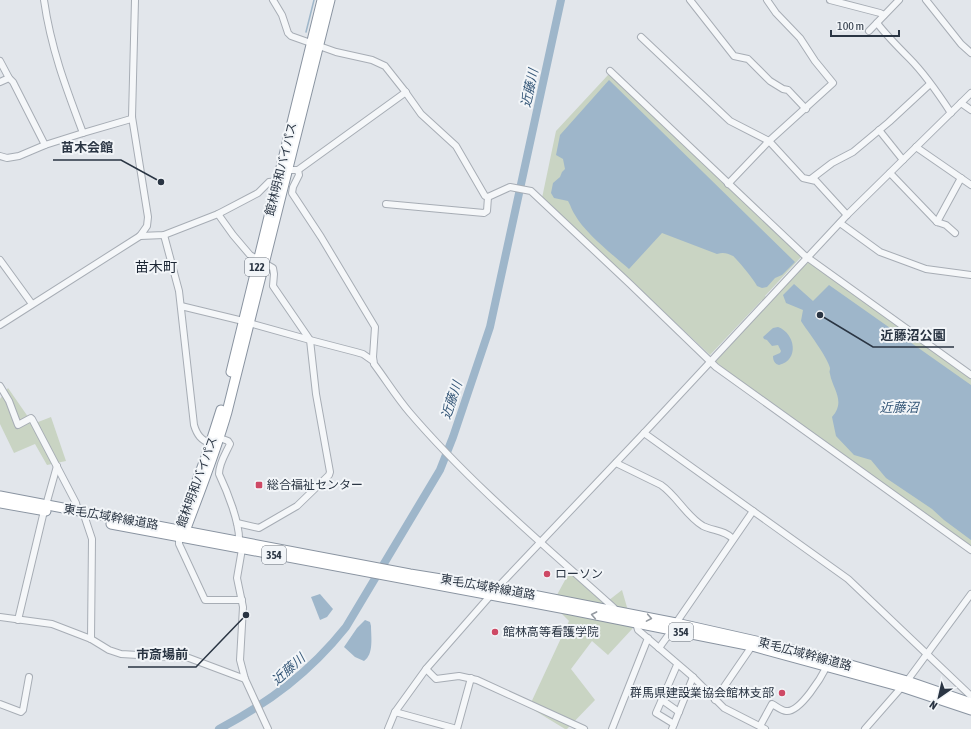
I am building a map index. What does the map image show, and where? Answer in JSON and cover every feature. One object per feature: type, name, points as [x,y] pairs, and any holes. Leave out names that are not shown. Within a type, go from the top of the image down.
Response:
[{"type":"highway","name":"館林明和バイパス","points":[[181,532],[211,444],[287,170],[315,45],[322,0]]},
{"type":"highway","name":"館林明和バイパス","points":[[262,262],[278,181],[315,45],[330,0]]},
{"type":"highway","name":"館林明和バイパス","points":[[181,532],[207,477],[220,438],[239,368],[246,322]]},
{"type":"highway","name":"東毛広域幹線道路","points":[[0,496],[45,508],[181,532],[240,545],[388,573],[491,596],[636,623],[674,627],[756,641],[826,658],[904,684],[971,703]]},
{"type":"highway","name":"東毛広域幹線道路","points":[[0,503],[45,508]]},
{"type":"highway","name":"東毛広域幹線道路","points":[[388,573],[497,588],[615,612],[826,666],[904,684],[971,710]]},
{"type":"street","points":[[44,0],[52,46],[62,78],[83,133]]},
{"type":"street","points":[[135,0],[132,117],[151,235]]},
{"type":"street","points":[[273,0],[291,36],[346,55],[372,60],[385,66],[426,120],[456,146],[477,184],[485,196],[488,197]]},
{"type":"street","points":[[690,0],[734,56],[748,60],[770,81],[783,90],[788,90],[806,109]]},
{"type":"street","points":[[728,184],[769,141],[806,109],[833,82],[815,61],[800,38],[767,0]]},
{"type":"street","points":[[830,0],[884,15]]},
{"type":"street","points":[[869,31],[899,0]]},
{"type":"street","points":[[926,0],[961,44],[971,52]]},
{"type":"street","points":[[877,23],[891,42],[909,58],[939,94],[951,113]]},
{"type":"street","points":[[641,37],[730,121],[769,141],[803,178],[816,181],[847,215]]},
{"type":"street","points":[[0,61],[9,78],[13,82],[45,145]]},
{"type":"street","points":[[610,71],[808,258],[971,376]]},
{"type":"street","points":[[0,82],[9,78]]},
{"type":"street","points":[[811,179],[832,163],[853,152],[930,84]]},
{"type":"street","points":[[287,170],[298,170],[406,92]]},
{"type":"street","points":[[388,729],[395,712],[426,669],[497,588],[847,215],[971,93]]},
{"type":"street","points":[[961,103],[971,110]]},
{"type":"street","points":[[0,156],[7,158],[19,156],[45,145],[131,119],[132,117]]},
{"type":"street","points":[[879,130],[903,160]]},
{"type":"street","points":[[916,147],[971,185]]},
{"type":"street","points":[[298,170],[299,175],[293,187],[292,193],[321,237],[375,327],[373,361]]},
{"type":"street","points":[[890,173],[937,222],[946,225],[955,233]]},
{"type":"street","points":[[937,222],[961,178]]},
{"type":"street","points":[[140,236],[164,235],[218,214],[258,193],[266,183],[278,181]]},
{"type":"street","points":[[488,197],[510,187],[529,190],[716,367],[971,550]]},
{"type":"street","points":[[386,204],[484,214],[487,211],[488,197]]},
{"type":"street","points":[[218,214],[250,255],[271,266],[274,271],[273,286],[310,340],[316,394],[330,474],[296,506],[259,528],[237,523]]},
{"type":"street","points":[[0,325],[140,236],[148,223]]},
{"type":"street","points":[[840,223],[880,252],[926,269],[971,275]]},
{"type":"street","points":[[164,235],[176,279],[181,306],[194,425],[200,438],[211,444]]},
{"type":"street","points":[[0,260],[32,304]]},
{"type":"street","points":[[181,306],[360,353],[373,361],[409,412],[441,447],[499,504],[614,608],[615,612]]},
{"type":"street","points":[[0,386],[9,401],[18,425],[31,418],[76,503],[92,539],[91,639]]},
{"type":"street","points":[[644,433],[848,578],[971,696]]},
{"type":"street","points":[[220,438],[230,442],[230,446],[225,453],[219,474],[240,532],[237,578],[242,600],[240,660],[245,679],[268,729]]},
{"type":"street","points":[[616,462],[667,489],[694,519],[703,526],[728,534],[733,539]]},
{"type":"street","points":[[18,620],[45,508],[57,466]]},
{"type":"street","points":[[659,648],[753,511]]},
{"type":"street","points":[[181,532],[179,544],[206,600],[242,600]]},
{"type":"street","points":[[865,729],[928,655],[971,594]]},
{"type":"street","points":[[0,616],[18,620],[52,624],[91,639],[109,650],[121,654],[189,658],[245,679]]},
{"type":"street","points":[[636,623],[638,630],[677,665],[693,677],[724,708],[762,728],[772,704],[788,712],[796,707],[807,697],[819,682],[826,666]]},
{"type":"street","points":[[612,729],[648,638]]},
{"type":"street","points":[[715,700],[752,646]]},
{"type":"street","points":[[677,665],[656,713],[673,726],[693,677]]},
{"type":"street","points":[[426,669],[436,679],[460,676],[471,678],[581,728]]},
{"type":"street","points":[[0,704],[21,712],[23,710],[29,677]]},
{"type":"street","points":[[395,712],[457,729],[471,678]]},
{"type":"street","points":[[662,700],[679,712]]},
{"type":"green space","points":[[608,75],[611,75],[802,256],[765,296],[770,301],[806,264],[810,262],[971,377],[971,546],[733,376],[715,361],[766,304],[762,300],[710,355],[542,198],[556,131]]},
{"type":"green space","points":[[8,388],[33,424],[51,417],[66,461],[47,465],[35,444],[14,453],[0,424],[0,399]]},
{"type":"green space","points":[[570,571],[604,604],[622,590],[633,628],[608,655],[592,641],[571,669],[595,700],[567,729],[565,729],[529,707],[569,621],[552,604]]},
{"type":"water","points":[[609,80],[795,262],[782,275],[775,278],[767,287],[762,288],[757,286],[746,270],[733,256],[725,253],[717,254],[662,233],[629,269],[585,229],[568,201],[554,198],[551,193],[553,183],[560,177],[565,169],[563,159],[556,155],[560,135]]},
{"type":"water","name":"近藤沼","points":[[794,284],[813,301],[829,285],[971,385],[971,540],[932,509],[886,478],[871,460],[854,455],[836,436],[832,417],[838,406],[838,401],[830,368],[821,351],[801,321],[803,310],[786,303],[783,295]]},
{"type":"water","points":[[778,327],[784,330],[788,335],[793,346],[790,358],[786,362],[779,365],[774,362],[773,359],[773,356],[781,351],[778,345],[772,346],[763,337],[773,328]]},
{"type":"water","points":[[320,594],[333,609],[327,617],[320,620],[311,597]]},
{"type":"water","points":[[365,620],[370,622],[371,626],[371,650],[364,661],[355,657],[344,647],[357,628]]},
{"type":"waterway","points":[[306,32],[314,0]]},
{"type":"waterway","name":"近藤川","points":[[219,729],[238,719],[288,685],[318,658],[346,627],[440,470],[453,437],[490,327],[561,0]]},
{"type":"place","name":"苗木会館","points":[[161,182]]},
{"type":"place","name":"近藤沼公園","points":[[820,315]]},
{"type":"place","name":"総合福祉センター","points":[[259,485]]},
{"type":"place","name":"ローソン","points":[[547,574]]},
{"type":"place","name":"市斎場前","points":[[246,615]]},
{"type":"place","name":"館林高等看護学院","points":[[495,632]]},
{"type":"place","name":"群馬県建設業協会館林支部","points":[[782,693]]},
{"type":"district","name":"苗木町","points":[[156,267]]}]
